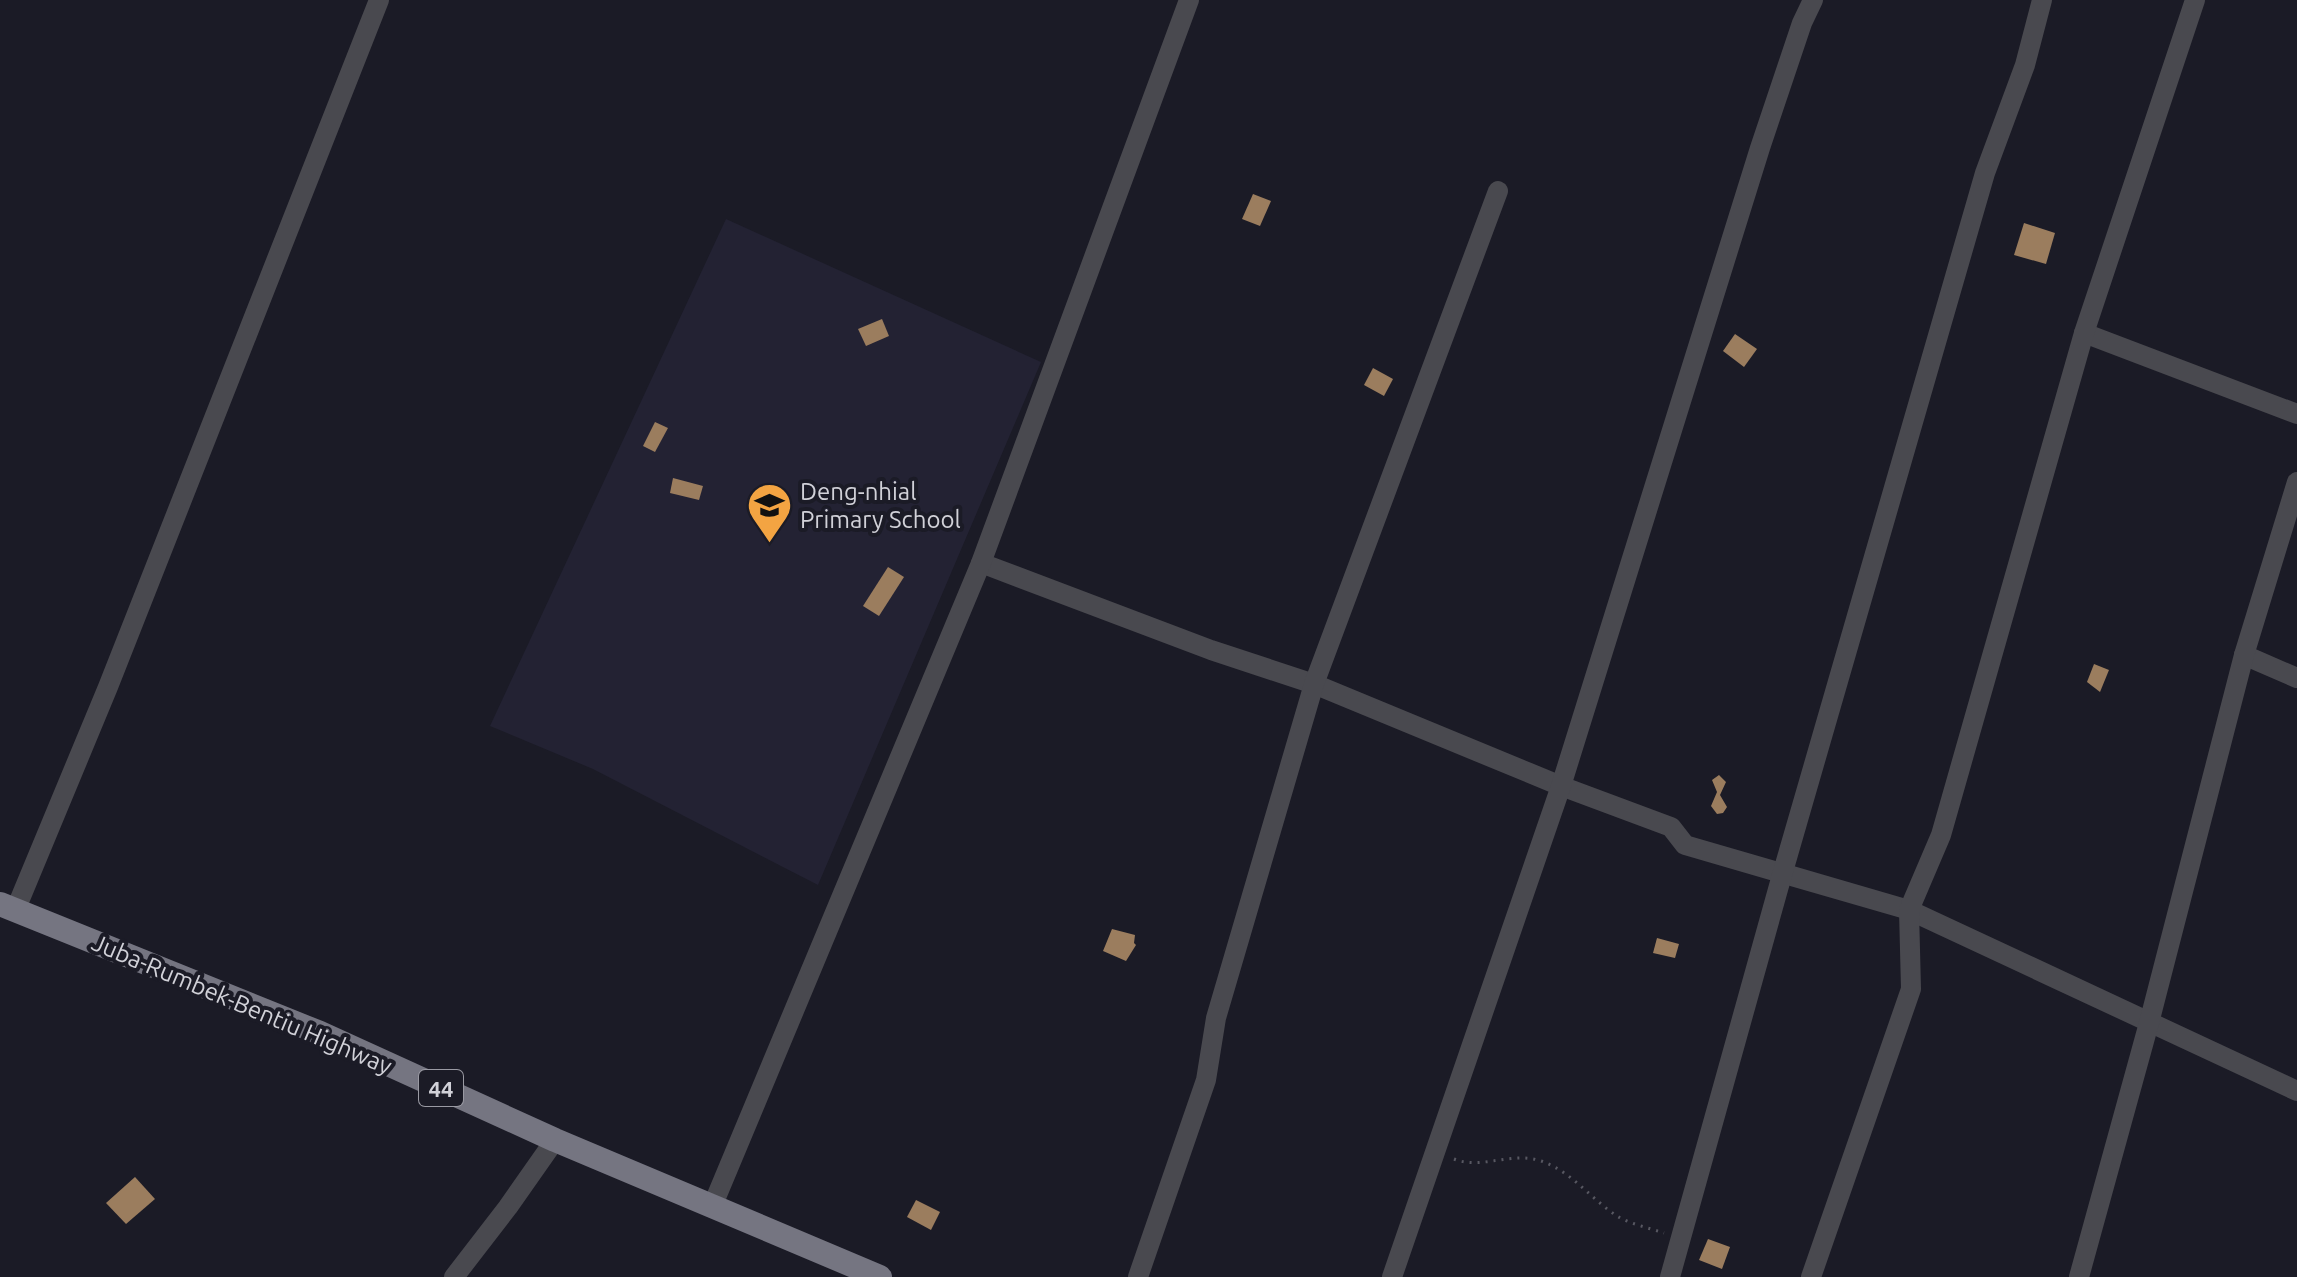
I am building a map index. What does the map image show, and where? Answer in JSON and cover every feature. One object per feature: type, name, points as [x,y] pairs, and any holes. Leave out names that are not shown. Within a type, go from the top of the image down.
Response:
[{"type":"main road","name":"Juba-Rumbek-Bentiu Highway","points":[[8,907],[320,1033],[555,1140],[880,1277]]},
{"type":"street","points":[[8,907],[108,687],[379,0]]},
{"type":"street","points":[[712,1207],[981,563],[1189,0]]},
{"type":"street","points":[[1392,1277],[1561,786],[1760,148],[1802,23],[1813,0]]},
{"type":"street","points":[[1670,1277],[1782,875],[1985,173],[2025,65],[2042,0]]},
{"type":"street","points":[[1811,1277],[1911,989],[1909,910],[1941,835],[2084,333],[2195,0]]},
{"type":"street","points":[[1138,1277],[1206,1080],[1216,1018],[1314,684],[1498,191]]},
{"type":"street","points":[[2084,333],[2297,414]]},
{"type":"street","points":[[2079,1277],[2149,1023],[2244,655],[2297,482]]},
{"type":"street","points":[[981,563],[1211,650],[1314,684],[1561,786],[1671,827],[1685,845],[1909,910],[2296,1089]]},
{"type":"street","points":[[2244,655],[2297,678]]},
{"type":"street","points":[[454,1277],[555,1140]]},
{"type":"path","points":[[1436,1152],[1465,1164],[1507,1159],[1540,1160],[1575,1182],[1618,1217],[1681,1240]]},
{"type":"shaded area","name":"Deng-nhial Primary School","points":[[726,219],[1041,362],[818,885],[593,769],[490,726]]},
{"type":"building","points":[[1253,194],[1271,201],[1260,226],[1242,219]]},
{"type":"building","points":[[2024,223],[2055,233],[2046,264],[2014,255]]},
{"type":"building","points":[[882,319],[889,336],[866,346],[858,329]]},
{"type":"building","points":[[1735,334],[1757,349],[1744,367],[1723,351]]},
{"type":"building","points":[[1373,368],[1393,379],[1384,396],[1364,385]]},
{"type":"building","points":[[655,422],[668,428],[655,452],[643,446]]},
{"type":"building","points":[[673,478],[703,486],[699,500],[670,493]]},
{"type":"building","points":[[888,567],[904,577],[879,616],[863,606]]},
{"type":"building","points":[[2094,664],[2109,670],[2100,692],[2087,682]]},
{"type":"building","points":[[1719,775],[1726,782],[1720,795],[1727,807],[1723,813],[1717,814],[1711,806],[1717,792],[1712,780]]},
{"type":"building","points":[[1112,929],[1135,935],[1136,945],[1126,961],[1103,951]]},
{"type":"building","points":[[1657,938],[1679,944],[1675,958],[1653,953]]},
{"type":"building","points":[[135,1177],[155,1199],[126,1224],[106,1203]]},
{"type":"building","points":[[916,1200],[940,1212],[931,1230],[907,1217]]},
{"type":"building","points":[[1708,1239],[1730,1247],[1722,1269],[1699,1260]]},
{"type":"place","name":"Deng-nhial Primary School","points":[[769,544]]}]
